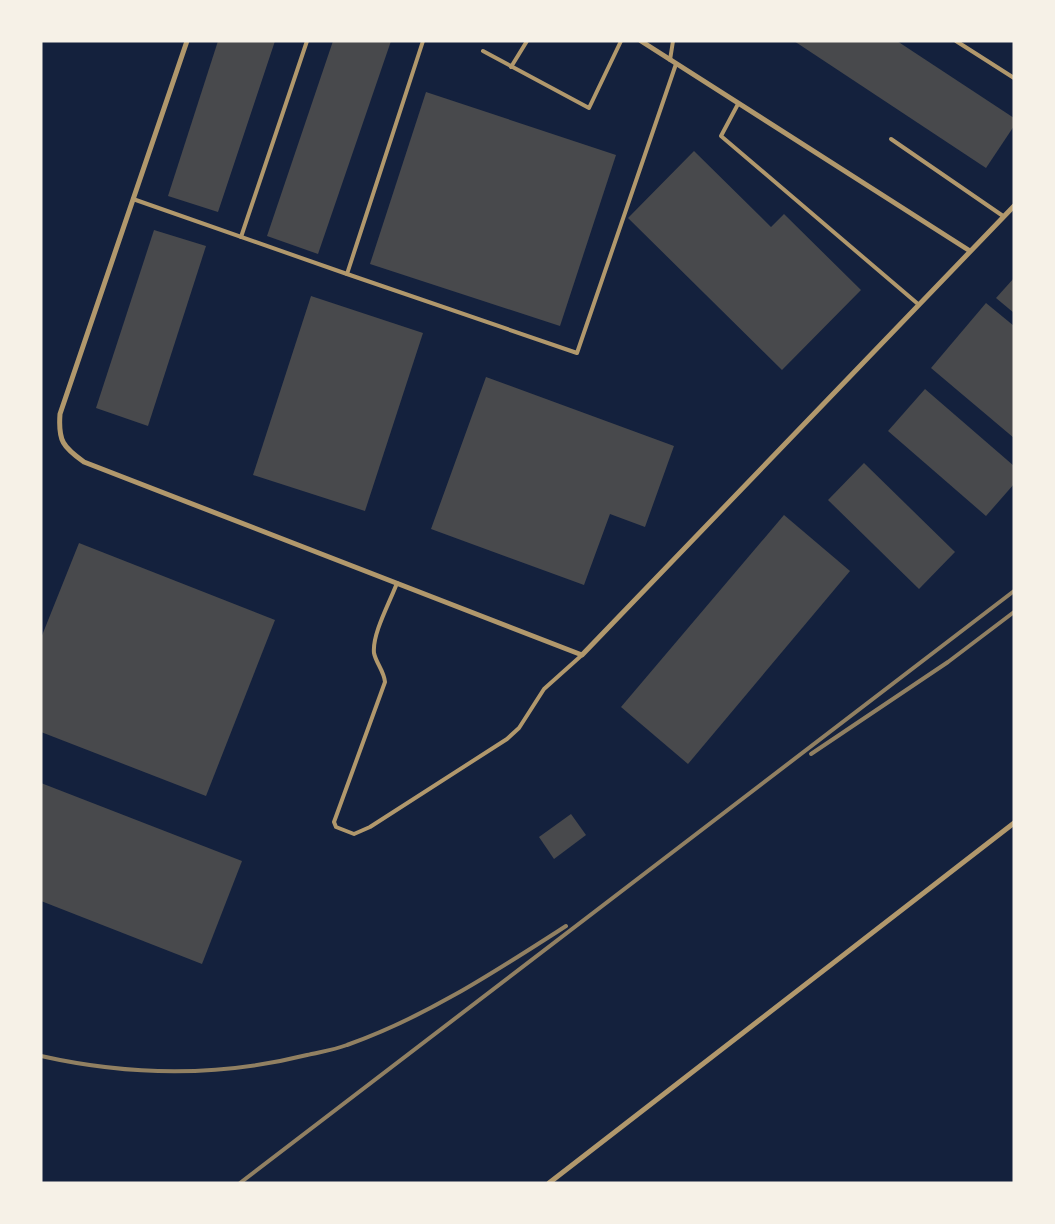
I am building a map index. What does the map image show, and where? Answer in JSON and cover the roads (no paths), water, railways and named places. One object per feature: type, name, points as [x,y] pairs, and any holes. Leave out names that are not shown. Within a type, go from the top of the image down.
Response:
[{"type":"street","points":[[186,41],[60,414],[58,432],[65,448],[84,462],[582,655],[1014,206]]},
{"type":"street","points":[[641,41],[970,251]]},
{"type":"street","points":[[549,1183],[1014,823]]},
{"type":"lane","points":[[241,237],[307,41]]},
{"type":"lane","points":[[347,274],[423,41]]},
{"type":"lane","points":[[511,67],[527,41]]},
{"type":"lane","points":[[483,51],[590,108],[621,41]]},
{"type":"lane","points":[[670,60],[674,41]]},
{"type":"lane","points":[[956,41],[1014,78]]},
{"type":"lane","points":[[133,199],[577,353],[676,64]]},
{"type":"lane","points":[[738,104],[721,136],[918,304]]},
{"type":"lane","points":[[891,139],[1003,216]]},
{"type":"lane","points":[[397,583],[377,634],[374,647],[374,655],[382,669],[385,682],[334,822],[336,827],[354,834],[370,827],[507,739],[519,728],[544,689],[582,655]]},
{"type":"railway","points":[[240,1183],[1014,591]]},
{"type":"railway","points":[[811,754],[948,662],[1014,612]]},
{"type":"railway","points":[[41,1056],[74,1063],[108,1067],[174,1071],[241,1067],[332,1050],[376,1034],[433,1007],[487,976],[566,926]]}]
